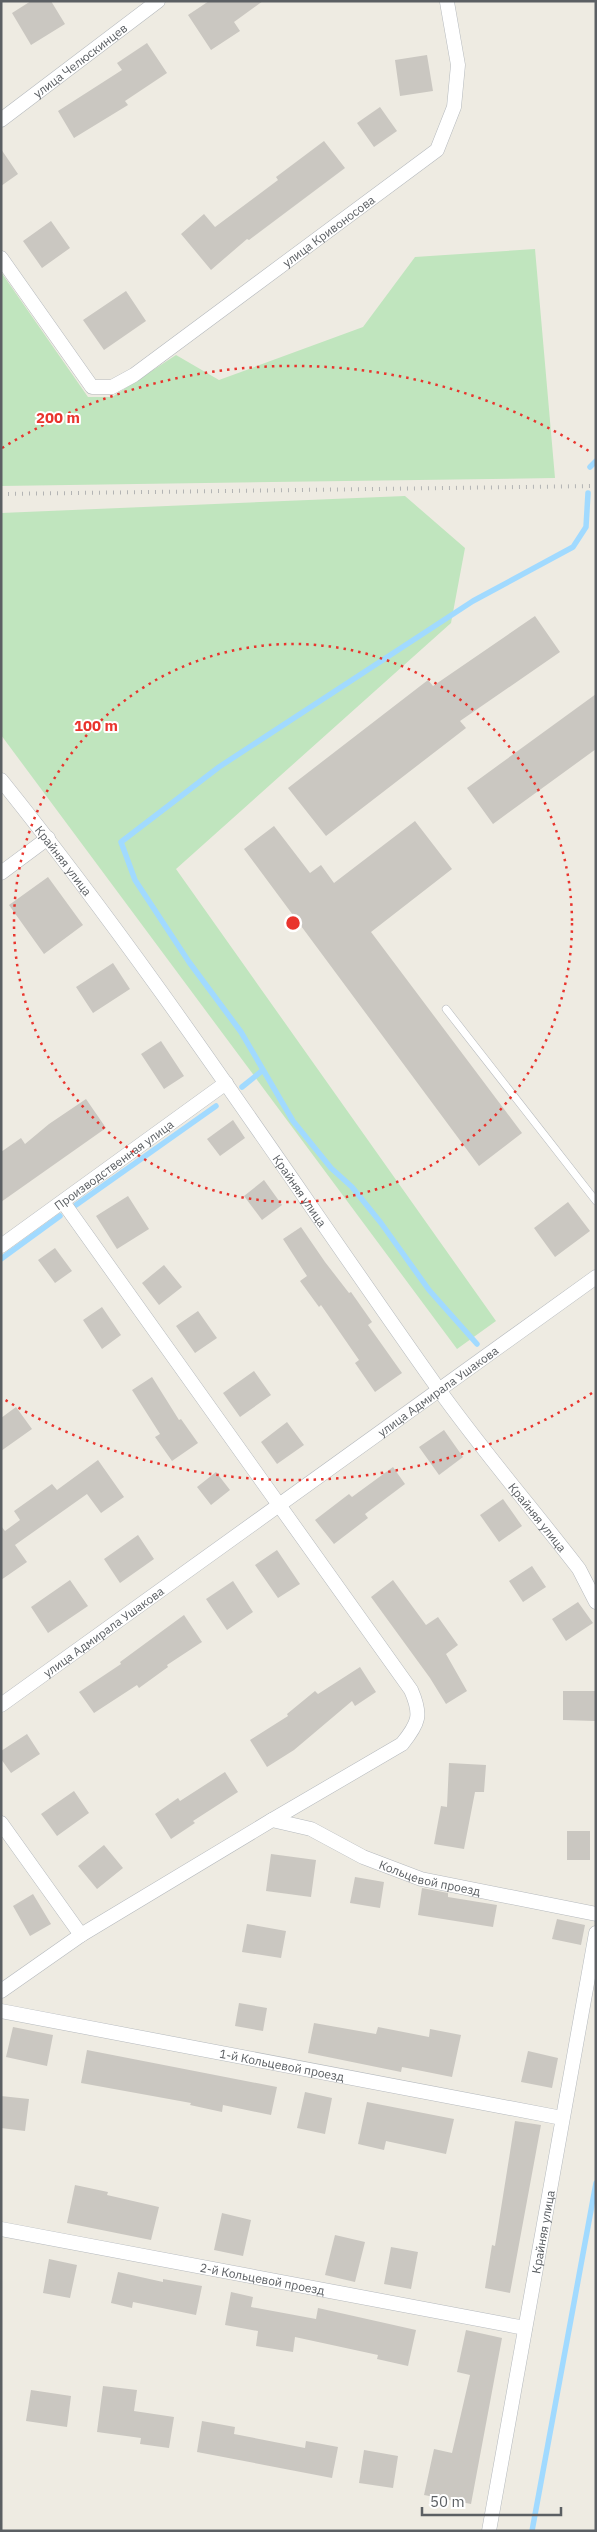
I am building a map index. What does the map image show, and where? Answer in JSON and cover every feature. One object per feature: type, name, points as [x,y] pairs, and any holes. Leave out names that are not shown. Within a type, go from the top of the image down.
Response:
[{"type":"street","name":"улица Челюскинцев","points":[[1,120],[158,1]]},
{"type":"street","name":"улица Кривоносова","points":[[1,258],[92,387],[112,387],[134,375],[437,150],[454,107],[458,65],[447,2]]},
{"type":"street","name":"Крайняя улица","points":[[1,780],[48,838],[226,1083],[438,1389],[579,1569],[596,1602]]},
{"type":"street","points":[[1,873],[48,838]]},
{"type":"street","name":"Производственная улица","points":[[1,1246],[226,1083]]},
{"type":"street","points":[[1,1991],[81,1935],[402,1744],[417,1726],[418,1706],[411,1690],[63,1202]]},
{"type":"street","name":"улица Адмирала Ушакова","points":[[1,1705],[277,1504],[596,1278]]},
{"type":"street","name":"Кольцевой проезд","points":[[272,1820],[311,1829],[363,1857],[421,1878],[596,1914]]},
{"type":"street","points":[[1,1823],[81,1935]]},
{"type":"street","name":"Крайняя улица","points":[[489,2531],[596,1932]]},
{"type":"street","name":"1-й Кольцевой проезд","points":[[1,2011],[562,2118]]},
{"type":"street","name":"2-й Кольцевой проезд","points":[[1,2229],[525,2328]]},
{"type":"lane","points":[[446,1009],[596,1201]]},
{"type":"green space","points":[[535,249],[555,478],[1,486],[1,272],[88,397],[112,397],[176,355],[219,380],[363,327],[415,257]]},
{"type":"green space","points":[[405,496],[465,548],[451,623],[176,869],[496,1321],[457,1349],[1,735],[1,513]]},
{"type":"building","points":[[31,1],[51,1],[65,24],[31,45],[12,13]]},
{"type":"building","points":[[209,1],[263,1],[234,22],[240,31],[211,50],[188,15]]},
{"type":"building","points":[[147,43],[167,73],[125,101],[128,105],[74,138],[58,111],[122,70],[117,63]]},
{"type":"building","points":[[427,55],[433,91],[400,96],[395,60]]},
{"type":"building","points":[[380,107],[397,131],[374,147],[357,123]]},
{"type":"building","points":[[324,141],[345,168],[249,240],[247,239],[211,270],[181,234],[204,214],[215,227],[278,180],[276,177]]},
{"type":"building","points":[[1,149],[18,174],[1,186]]},
{"type":"building","points":[[51,221],[70,248],[42,268],[23,241]]},
{"type":"building","points":[[126,291],[146,321],[104,350],[83,320]]},
{"type":"building","points":[[535,616],[560,652],[460,721],[466,728],[326,836],[288,788],[428,680],[433,686]]},
{"type":"building","points":[[596,694],[596,749],[493,824],[467,788]]},
{"type":"building","points":[[415,821],[452,869],[371,932],[522,1133],[479,1166],[244,849],[274,826],[310,873],[321,865],[334,883]]},
{"type":"building","points":[[48,877],[83,925],[44,954],[9,905]]},
{"type":"building","points":[[113,963],[130,989],[93,1013],[76,987]]},
{"type":"building","points":[[161,1041],[184,1076],[164,1089],[141,1054]]},
{"type":"building","points":[[86,1099],[106,1128],[1,1202],[1,1152],[21,1138],[25,1144],[49,1124]]},
{"type":"building","points":[[233,1120],[245,1138],[220,1156],[207,1139]]},
{"type":"building","points":[[264,1180],[282,1205],[262,1220],[244,1196]]},
{"type":"building","points":[[128,1196],[149,1229],[117,1249],[96,1216]]},
{"type":"building","points":[[568,1202],[590,1231],[555,1257],[534,1228]]},
{"type":"building","points":[[301,1227],[325,1262],[349,1293],[351,1292],[372,1322],[368,1325],[402,1373],[375,1392],[355,1363],[359,1360],[321,1305],[319,1307],[300,1281],[307,1276],[283,1239]]},
{"type":"building","points":[[55,1248],[72,1271],[55,1283],[38,1260]]},
{"type":"building","points":[[164,1265],[182,1287],[159,1305],[142,1283]]},
{"type":"building","points":[[102,1307],[121,1335],[102,1349],[83,1320]]},
{"type":"building","points":[[198,1311],[217,1338],[195,1353],[176,1326]]},
{"type":"building","points":[[254,1371],[271,1395],[240,1417],[223,1393]]},
{"type":"building","points":[[152,1377],[179,1420],[181,1419],[198,1443],[172,1461],[155,1437],[160,1434],[132,1390]]},
{"type":"building","points":[[16,1407],[32,1429],[1,1451],[1,1418]]},
{"type":"building","points":[[287,1422],[304,1445],[277,1464],[261,1442]]},
{"type":"building","points":[[444,1430],[463,1457],[439,1475],[419,1447]]},
{"type":"building","points":[[98,1460],[124,1497],[101,1513],[87,1494],[15,1545],[27,1562],[1,1580],[1,1526],[5,1531],[20,1520],[14,1511],[52,1484],[57,1490]]},
{"type":"building","points":[[393,1467],[405,1484],[365,1514],[368,1518],[334,1544],[315,1520],[349,1494],[352,1497]]},
{"type":"building","points":[[216,1472],[230,1490],[211,1505],[197,1487]]},
{"type":"building","points":[[503,1499],[522,1526],[499,1542],[480,1515]]},
{"type":"building","points":[[138,1535],[154,1559],[120,1583],[104,1559]]},
{"type":"building","points":[[277,1550],[300,1584],[278,1598],[255,1565]]},
{"type":"building","points":[[532,1566],[546,1587],[523,1602],[509,1581]]},
{"type":"building","points":[[70,1580],[88,1606],[48,1633],[31,1607]]},
{"type":"building","points":[[393,1580],[426,1625],[438,1617],[458,1645],[446,1654],[467,1691],[446,1704],[430,1678],[371,1597]]},
{"type":"building","points":[[233,1581],[253,1612],[227,1630],[206,1599]]},
{"type":"building","points":[[578,1602],[593,1623],[566,1641],[552,1619]]},
{"type":"building","points":[[184,1615],[202,1642],[167,1665],[168,1667],[139,1688],[137,1685],[94,1713],[79,1692],[121,1664],[120,1662]]},
{"type":"building","points":[[360,1667],[376,1692],[355,1706],[352,1701],[294,1750],[267,1767],[250,1740],[288,1716],[287,1714],[315,1691],[318,1694]]},
{"type":"building","points":[[563,1691],[595,1691],[595,1721],[563,1720]]},
{"type":"building","points":[[27,1734],[40,1754],[11,1773],[1,1759],[1,1751]]},
{"type":"building","points":[[449,1763],[486,1765],[484,1792],[475,1792],[464,1849],[434,1844],[441,1806],[447,1807]]},
{"type":"building","points":[[225,1772],[238,1792],[193,1821],[195,1823],[171,1839],[155,1814],[178,1798],[180,1801]]},
{"type":"building","points":[[74,1791],[89,1813],[57,1836],[41,1814]]},
{"type":"building","points":[[567,1831],[590,1831],[590,1860],[567,1860]]},
{"type":"building","points":[[104,1845],[123,1868],[97,1889],[78,1866]]},
{"type":"building","points":[[271,1854],[316,1860],[311,1897],[266,1891]]},
{"type":"building","points":[[355,1877],[384,1882],[380,1908],[350,1903]]},
{"type":"building","points":[[422,1888],[448,1893],[448,1897],[497,1905],[493,1927],[418,1915]]},
{"type":"building","points":[[33,1894],[51,1924],[30,1936],[13,1906]]},
{"type":"building","points":[[557,1919],[585,1925],[581,1945],[552,1939]]},
{"type":"building","points":[[247,1924],[286,1931],[281,1958],[242,1952]]},
{"type":"building","points":[[239,2003],[267,2008],[263,2031],[235,2026]]},
{"type":"building","points":[[314,2023],[376,2034],[378,2027],[429,2037],[430,2029],[461,2035],[452,2077],[402,2067],[401,2072],[308,2053]]},
{"type":"building","points":[[13,2027],[53,2035],[47,2066],[6,2057]]},
{"type":"building","points":[[87,2050],[277,2087],[271,2115],[223,2105],[222,2112],[190,2105],[191,2103],[81,2083]]},
{"type":"building","points":[[528,2051],[558,2058],[552,2088],[521,2082]]},
{"type":"building","points":[[305,2092],[332,2098],[325,2134],[297,2128]]},
{"type":"building","points":[[1,2096],[29,2099],[25,2131],[1,2128]]},
{"type":"building","points":[[367,2102],[454,2119],[446,2154],[386,2141],[384,2150],[358,2144]]},
{"type":"building","points":[[515,2121],[541,2125],[510,2293],[485,2288],[492,2245],[495,2246]]},
{"type":"building","points":[[75,2185],[108,2192],[107,2195],[159,2207],[151,2240],[67,2223]]},
{"type":"building","points":[[222,2213],[251,2220],[243,2256],[214,2250]]},
{"type":"building","points":[[335,2235],[365,2242],[355,2282],[325,2275]]},
{"type":"building","points":[[391,2247],[418,2252],[411,2289],[384,2284]]},
{"type":"building","points":[[49,2259],[77,2265],[70,2298],[43,2293]]},
{"type":"building","points":[[118,2272],[163,2282],[163,2279],[202,2286],[196,2315],[133,2302],[132,2308],[111,2303]]},
{"type":"building","points":[[231,2292],[253,2297],[251,2307],[316,2319],[318,2308],[416,2330],[408,2366],[377,2359],[378,2355],[295,2337],[293,2352],[256,2346],[258,2331],[225,2325]]},
{"type":"building","points":[[466,2330],[502,2338],[471,2504],[424,2495],[434,2449],[452,2453],[470,2375],[457,2372]]},
{"type":"building","points":[[103,2386],[137,2390],[134,2411],[174,2417],[169,2448],[140,2444],[141,2438],[97,2432]]},
{"type":"building","points":[[31,2390],[71,2396],[67,2427],[26,2421]]},
{"type":"building","points":[[202,2421],[235,2427],[234,2434],[305,2448],[306,2441],[338,2447],[332,2478],[197,2452]]},
{"type":"building","points":[[364,2450],[398,2456],[393,2488],[359,2483]]},
{"type":"waterway","points":[[590,467],[596,461]]},
{"type":"waterway","points":[[477,1344],[429,1290],[381,1223],[352,1187],[331,1168],[293,1121],[241,1032],[189,962],[135,880],[121,842],[219,767],[473,601],[573,547],[586,527],[588,493]]},
{"type":"waterway","points":[[242,1087],[263,1070]]},
{"type":"waterway","points":[[76,1205],[216,1106]]},
{"type":"waterway","points":[[1,1259],[60,1216]]},
{"type":"waterway","points":[[532,2531],[596,2183]]},
{"type":"railway","points":[[1,494],[596,486]]}]
